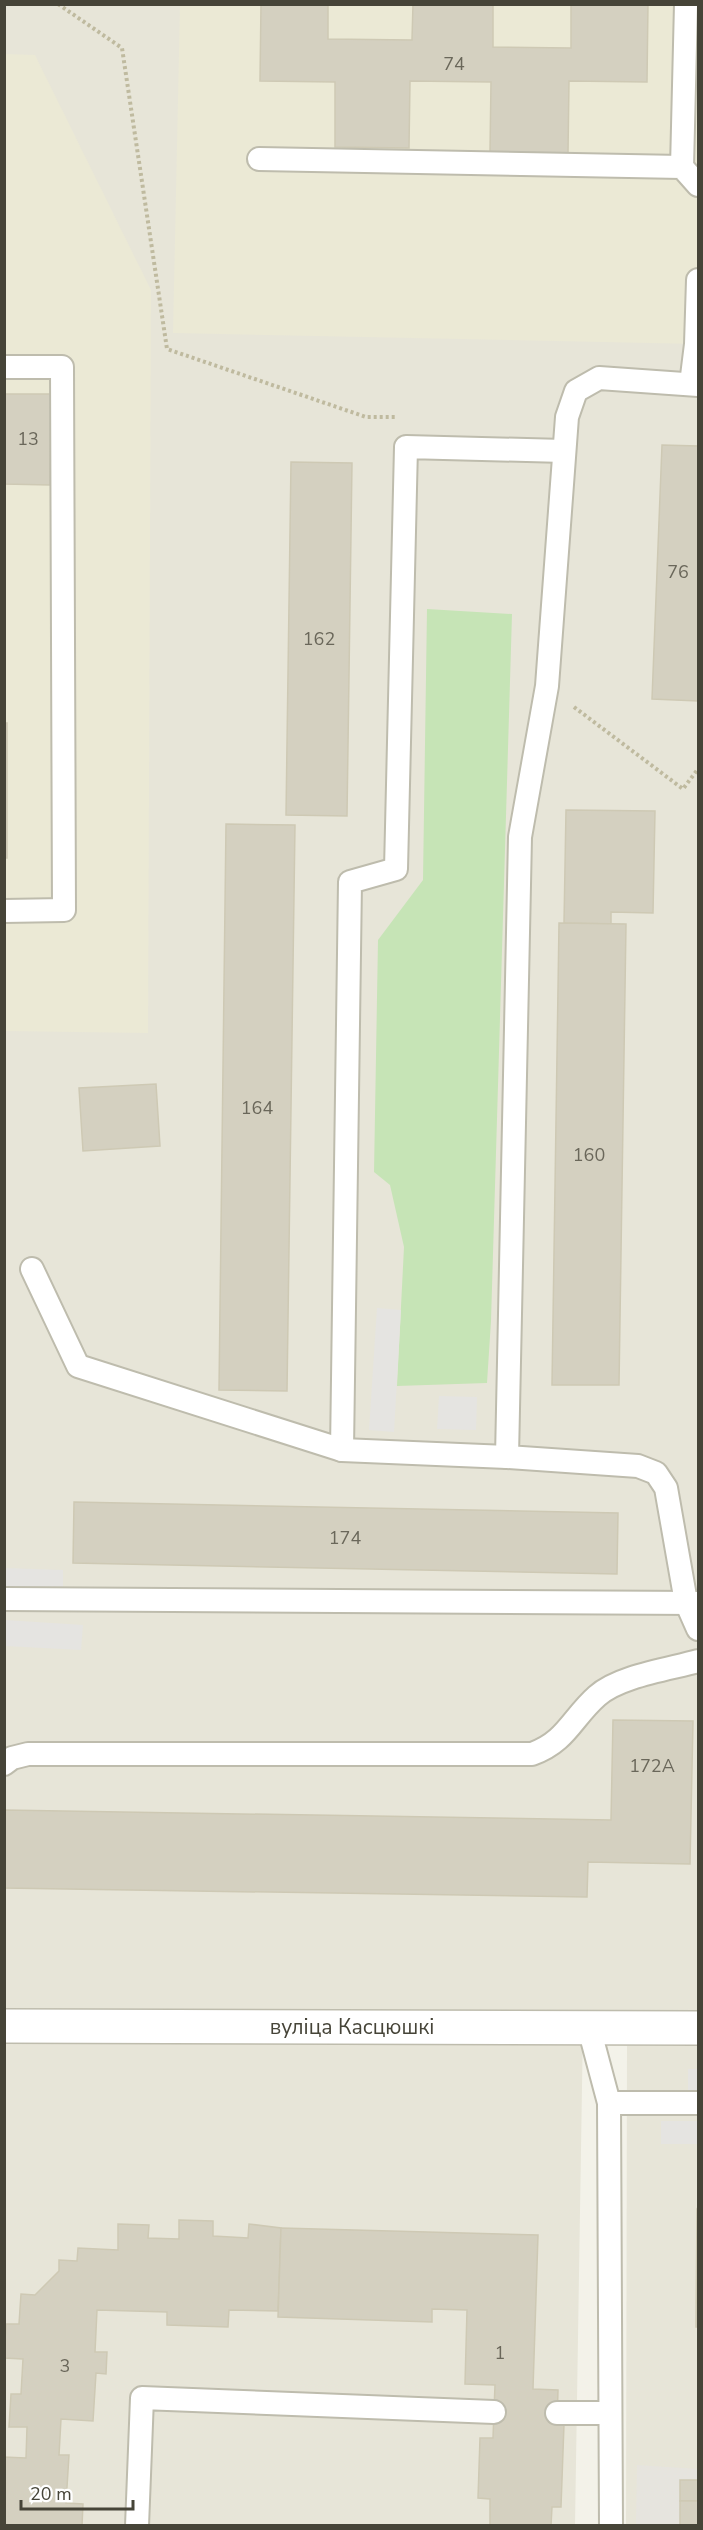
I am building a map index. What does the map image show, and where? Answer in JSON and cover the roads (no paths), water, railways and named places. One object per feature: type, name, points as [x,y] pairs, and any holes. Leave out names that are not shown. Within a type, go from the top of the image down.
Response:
[{"type":"street","name":"вуліца Касцюшкі","points":[[4,2026],[699,2028]]},
{"type":"lane","points":[[686,4],[682,167],[699,185]]},
{"type":"lane","points":[[259,159],[682,167]]},
{"type":"lane","points":[[507,1457],[520,837],[547,686],[567,417],[576,391],[599,378],[695,384],[699,280]]},
{"type":"lane","points":[[4,367],[62,367],[64,886],[64,910],[4,911]]},
{"type":"lane","points":[[342,1450],[350,882],[396,869],[406,447],[564,451]]},
{"type":"lane","points":[[32,1269],[78,1366],[342,1450],[507,1457],[638,1466],[656,1473],[666,1488],[699,1629]]},
{"type":"lane","points":[[4,1599],[692,1603]]},
{"type":"lane","points":[[4,1764],[12,1758],[28,1754],[532,1754],[557,1742],[598,1695],[625,1681],[699,1661]]},
{"type":"lane","points":[[589,2028],[609,2103],[611,2526]]},
{"type":"lane","points":[[609,2103],[699,2103]]},
{"type":"lane","points":[[137,2526],[141,2398],[494,2412]]},
{"type":"lane","points":[[557,2413],[609,2413]]}]
